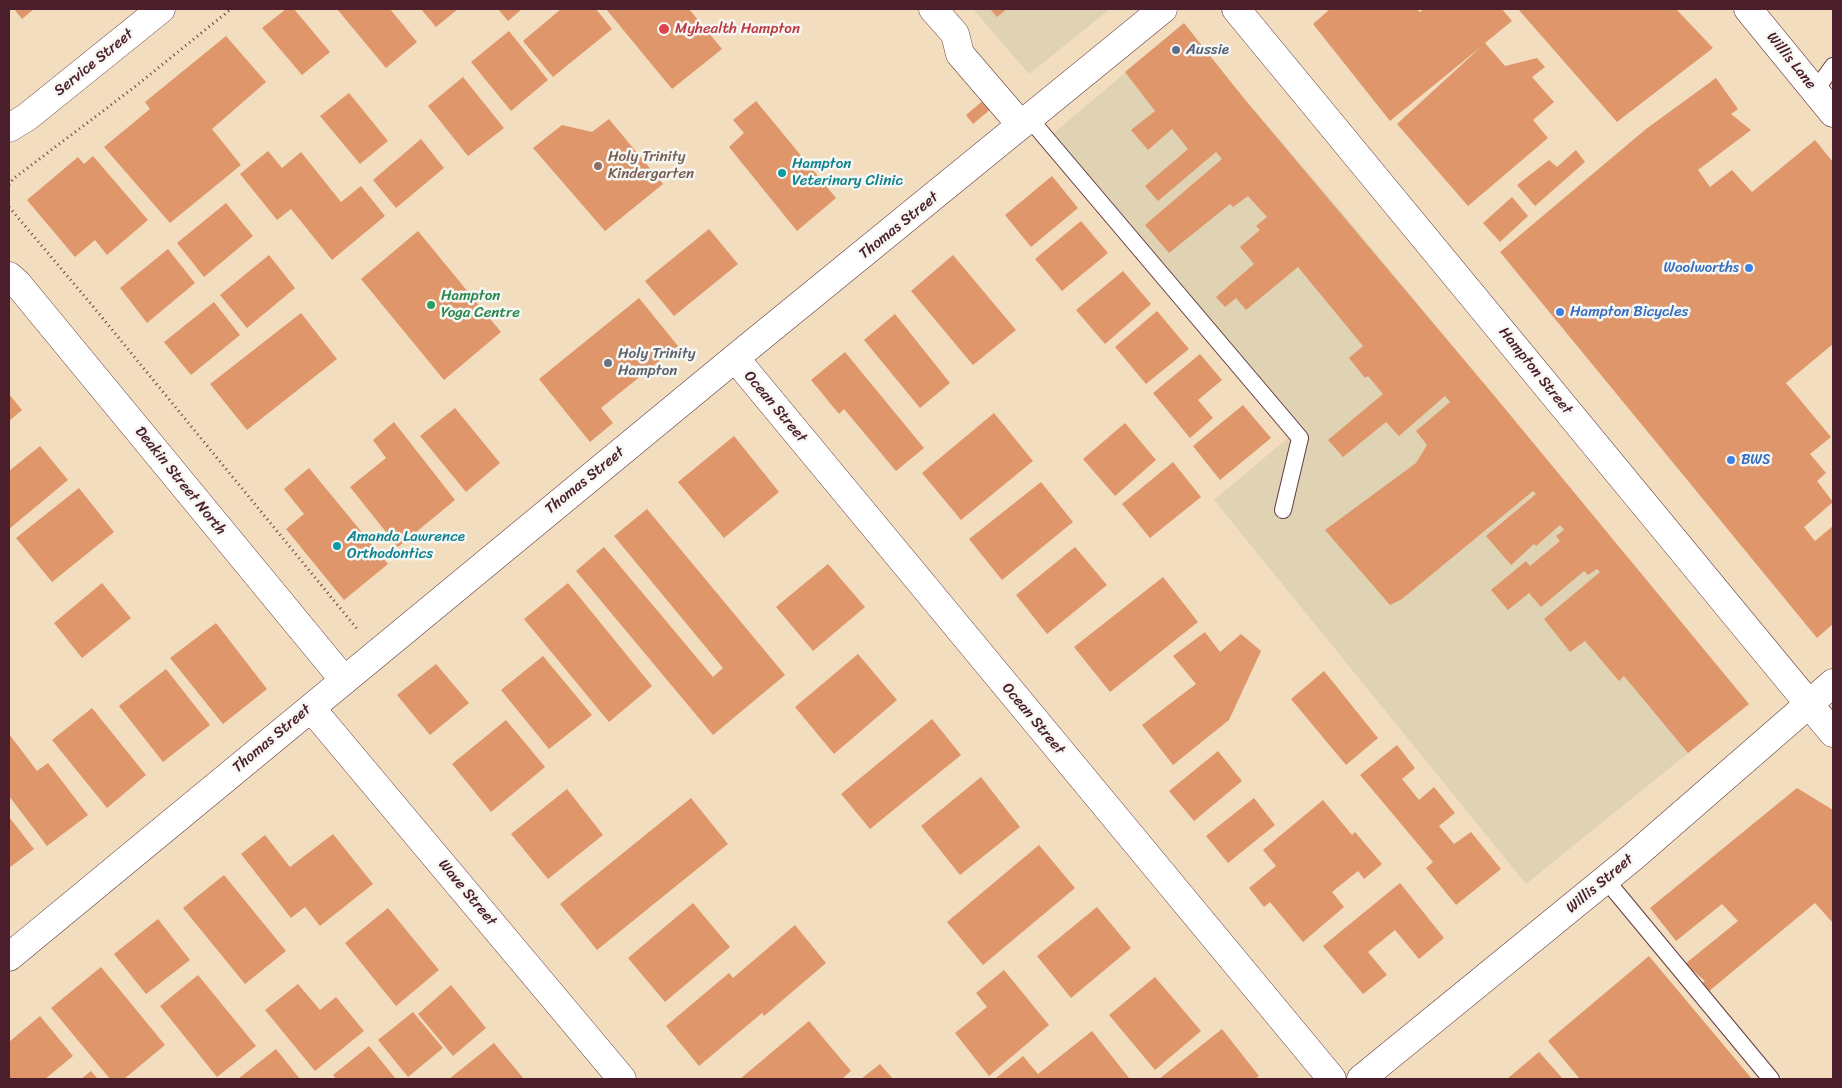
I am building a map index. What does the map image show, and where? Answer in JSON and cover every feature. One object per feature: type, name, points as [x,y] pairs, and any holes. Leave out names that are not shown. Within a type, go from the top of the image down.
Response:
[{"type":"street","name":"Service Street","points":[[9,137],[18,123],[161,9]]},
{"type":"street","points":[[934,9],[955,34],[960,54],[1025,121]]},
{"type":"street","name":"Thomas Street","points":[[9,957],[735,358],[1163,9]]},
{"type":"street","name":"Hampton Street","points":[[1236,9],[1833,733]]},
{"type":"street","name":"Willis Lane","points":[[1748,9],[1833,113]]},
{"type":"street","name":"Deakin Street North","points":[[12,276],[344,680]]},
{"type":"street","name":"Ocean Street","points":[[735,358],[1332,1079]]},
{"type":"street","name":"Willis Street","points":[[1360,1079],[1606,880],[1833,683]]},
{"type":"street","name":"Wave Street","points":[[311,708],[622,1079]]},
{"type":"lane","points":[[1815,91],[1833,66]]},
{"type":"lane","points":[[1025,121],[1300,438],[1283,510]]},
{"type":"lane","points":[[1606,880],[1771,1079]]},
{"type":"path","points":[[9,185],[13,179],[132,90],[230,9]]},
{"type":"path","points":[[9,206],[361,633]]},
{"type":"shaded area","points":[[973,9],[1110,9],[1029,74]]},
{"type":"shaded area","points":[[1182,25],[1350,222],[1749,704],[1526,884],[1214,500],[1289,437],[1043,142]]},
{"type":"building","points":[[14,9],[34,9],[22,19]]},
{"type":"building","points":[[286,9],[294,9],[330,52],[302,75],[262,28]]},
{"type":"building","points":[[337,9],[390,9],[417,42],[386,68]]},
{"type":"building","points":[[421,9],[458,9],[436,27]]},
{"type":"building","points":[[498,9],[522,9],[508,21]]},
{"type":"building","points":[[561,9],[596,9],[612,29],[553,77],[523,41]]},
{"type":"building","name":"Myhealth Hampton","points":[[606,9],[689,9],[722,49],[672,89]]},
{"type":"building","points":[[990,9],[1007,9],[997,17]]},
{"type":"building","points":[[1330,9],[1417,9],[1420,12],[1424,9],[1502,9],[1512,21],[1485,43],[1505,66],[1537,58],[1545,67],[1532,77],[1554,102],[1533,120],[1548,138],[1468,206],[1397,124],[1482,46],[1390,121],[1313,24]]},
{"type":"building","points":[[1518,9],[1676,9],[1713,48],[1617,122]]},
{"type":"building","points":[[1184,23],[1246,101],[1492,393],[1749,704],[1688,753],[1624,676],[1619,681],[1585,641],[1570,652],[1544,619],[1600,572],[1597,569],[1588,575],[1584,571],[1541,607],[1529,593],[1508,610],[1491,590],[1526,561],[1530,566],[1560,541],[1556,536],[1564,530],[1560,525],[1536,546],[1534,544],[1511,565],[1486,536],[1536,494],[1533,491],[1402,599],[1390,605],[1325,530],[1416,463],[1427,445],[1416,431],[1450,402],[1445,396],[1399,436],[1386,422],[1343,457],[1328,440],[1383,394],[1368,376],[1365,378],[1349,358],[1363,346],[1298,267],[1246,310],[1236,298],[1225,307],[1216,297],[1254,264],[1240,247],[1260,230],[1256,226],[1267,217],[1248,196],[1233,207],[1230,204],[1169,253],[1145,225],[1222,159],[1216,152],[1158,201],[1145,186],[1188,149],[1172,129],[1148,150],[1131,130],[1155,111],[1125,72]]},
{"type":"building","points":[[509,31],[548,80],[511,111],[471,62]]},
{"type":"building","points":[[226,36],[266,82],[212,129],[241,165],[170,223],[104,147],[150,109],[145,102]]},
{"type":"building","points":[[463,77],[504,128],[468,156],[428,106]]},
{"type":"building","points":[[1716,78],[1738,109],[1731,114],[1751,130],[1698,170],[1710,187],[1732,170],[1752,192],[1815,140],[1833,162],[1833,344],[1786,383],[1831,437],[1810,454],[1826,473],[1817,481],[1833,502],[1804,527],[1815,541],[1833,526],[1833,624],[1817,638],[1500,252],[1646,129]]},
{"type":"building","points":[[349,93],[388,141],[360,164],[320,116]]},
{"type":"building","points":[[985,99],[992,108],[973,124],[966,115]]},
{"type":"building","name":"Hampton Veterinary Clinic","points":[[756,101],[836,198],[797,231],[729,147],[744,133],[733,120]]},
{"type":"building","name":"Holy Trinity Kindergarten","points":[[609,119],[663,184],[605,231],[533,148],[562,125],[592,132]]},
{"type":"building","points":[[421,139],[444,168],[396,208],[373,180]]},
{"type":"building","points":[[1576,150],[1585,162],[1535,206],[1517,185],[1549,160],[1557,167]]},
{"type":"building","points":[[268,151],[282,168],[301,152],[341,202],[361,186],[385,216],[332,260],[291,209],[277,220],[240,174]]},
{"type":"building","points":[[93,156],[148,220],[107,255],[95,240],[75,257],[27,200],[78,157],[84,164]]},
{"type":"building","points":[[1052,176],[1078,208],[1031,247],[1005,215]]},
{"type":"building","points":[[1512,197],[1528,216],[1500,242],[1483,223]]},
{"type":"building","points":[[226,203],[253,236],[204,277],[177,243]]},
{"type":"building","points":[[1081,221],[1108,253],[1062,291],[1035,259]]},
{"type":"building","points":[[709,229],[738,264],[674,316],[645,281]]},
{"type":"building","name":"Hampton Yoga Centre","points":[[418,231],[501,332],[444,380],[361,279]]},
{"type":"building","points":[[168,249],[195,283],[147,323],[120,288]]},
{"type":"building","points":[[269,255],[295,288],[247,328],[220,295]]},
{"type":"building","points":[[953,255],[1016,330],[973,365],[911,291]]},
{"type":"building","points":[[1123,271],[1151,304],[1105,344],[1076,310]]},
{"type":"building","name":"Holy Trinity Hampton","points":[[639,298],[678,346],[601,408],[613,423],[590,442],[539,379]]},
{"type":"building","points":[[214,302],[240,335],[191,375],[164,342]]},
{"type":"building","points":[[1157,311],[1189,349],[1146,384],[1115,347]]},
{"type":"building","points":[[301,313],[337,359],[247,430],[210,384]]},
{"type":"building","points":[[895,314],[950,383],[920,408],[864,340]]},
{"type":"building","points":[[845,352],[924,448],[896,471],[844,409],[839,414],[811,380]]},
{"type":"building","points":[[1200,354],[1222,380],[1198,400],[1213,418],[1190,438],[1153,393]]},
{"type":"building","points":[[9,394],[22,410],[9,421]]},
{"type":"building","points":[[1243,405],[1271,438],[1220,480],[1193,446]]},
{"type":"building","points":[[455,408],[500,463],[466,492],[420,436]]},
{"type":"building","points":[[994,413],[1033,461],[961,520],[922,473]]},
{"type":"building","points":[[394,422],[455,500],[398,547],[350,487],[386,458],[373,440]]},
{"type":"building","points":[[1125,423],[1156,460],[1115,496],[1083,459]]},
{"type":"building","points":[[734,436],[779,492],[724,538],[678,482]]},
{"type":"building","points":[[40,446],[68,480],[9,529],[9,471]]},
{"type":"building","points":[[1173,462],[1201,497],[1150,538],[1122,504]]},
{"type":"building","name":"Amanda Lawrence Orthodontics","points":[[309,468],[388,564],[344,600],[286,529],[304,514],[284,489]]},
{"type":"building","points":[[1041,482],[1073,522],[1002,580],[969,539]]},
{"type":"building","points":[[79,488],[114,532],[52,582],[16,538]]},
{"type":"building","points":[[647,509],[785,675],[713,735],[576,571],[604,547],[713,677],[723,668],[614,536]]},
{"type":"building","points":[[1075,547],[1107,585],[1047,634],[1016,595]]},
{"type":"building","points":[[828,564],[865,607],[813,651],[776,607]]},
{"type":"building","points":[[1163,577],[1198,622],[1110,692],[1074,647]]},
{"type":"building","points":[[102,583],[131,618],[82,658],[54,623]]},
{"type":"building","points":[[568,583],[652,686],[609,722],[524,619]]},
{"type":"building","points":[[216,623],[267,689],[223,724],[170,658]]},
{"type":"building","points":[[1205,632],[1220,652],[1241,634],[1261,651],[1229,720],[1173,765],[1142,725],[1196,684],[1173,656]]},
{"type":"building","points":[[858,654],[897,700],[834,754],[795,707]]},
{"type":"building","points":[[543,656],[592,715],[549,749],[501,690]]},
{"type":"building","points":[[436,664],[469,703],[430,735],[397,695]]},
{"type":"building","points":[[166,669],[210,725],[163,762],[119,706]]},
{"type":"building","points":[[1324,671],[1378,738],[1346,765],[1291,699]]},
{"type":"building","points":[[92,708],[146,775],[107,808],[52,740]]},
{"type":"building","points":[[932,719],[961,755],[870,829],[841,794]]},
{"type":"building","points":[[506,720],[545,767],[491,812],[452,764]]},
{"type":"building","points":[[9,734],[37,771],[48,763],[88,815],[47,846],[9,796]]},
{"type":"building","points":[[1397,745],[1415,768],[1402,779],[1419,800],[1434,787],[1455,813],[1439,826],[1454,844],[1471,832],[1501,869],[1456,905],[1426,868],[1433,862],[1360,775]]},
{"type":"building","points":[[1218,751],[1242,781],[1194,821],[1169,791]]},
{"type":"building","points":[[981,777],[1020,827],[960,875],[921,826]]},
{"type":"building","points":[[1797,788],[1833,810],[1833,923],[1815,903],[1708,992],[1701,984],[1705,981],[1685,964],[1738,921],[1722,904],[1676,941],[1650,908]]},
{"type":"building","points":[[567,789],[603,835],[548,879],[511,834]]},
{"type":"building","points":[[691,798],[728,844],[597,950],[560,904]]},
{"type":"building","points":[[1254,798],[1275,825],[1228,863],[1206,836]]},
{"type":"building","points":[[1323,800],[1352,835],[1355,832],[1382,864],[1364,879],[1358,871],[1332,892],[1344,907],[1303,942],[1270,902],[1264,907],[1249,888],[1276,866],[1263,850]]},
{"type":"building","points":[[9,817],[34,849],[9,868]]},
{"type":"building","points":[[333,834],[373,884],[320,926],[305,907],[291,918],[241,854],[265,835],[290,867]]},
{"type":"building","points":[[1039,845],[1075,888],[983,965],[947,922]]},
{"type":"building","points":[[224,875],[286,951],[245,984],[183,908]]},
{"type":"building","points":[[1400,883],[1444,938],[1419,959],[1395,930],[1368,952],[1387,975],[1363,994],[1323,946]]},
{"type":"building","points":[[693,903],[730,947],[665,1002],[628,958]]},
{"type":"building","points":[[1097,907],[1131,948],[1071,998],[1037,956]]},
{"type":"building","points":[[388,908],[439,970],[396,1006],[345,943]]},
{"type":"building","points":[[158,919],[190,960],[146,994],[114,954]]},
{"type":"building","points":[[795,925],[826,963],[764,1016],[762,1013],[699,1066],[666,1026],[729,973],[733,978]]},
{"type":"building","points":[[1649,956],[1752,1079],[1580,1079],[1548,1041]]},
{"type":"building","points":[[101,967],[165,1045],[124,1079],[110,1079],[51,1008]]},
{"type":"building","points":[[1004,970],[1049,1025],[989,1076],[955,1033],[987,1007],[976,993]]},
{"type":"building","points":[[198,975],[256,1046],[217,1077],[160,1006]]},
{"type":"building","points":[[1155,977],[1201,1031],[1155,1070],[1109,1015]]},
{"type":"building","points":[[298,984],[320,1010],[336,997],[364,1031],[315,1071],[265,1010]]},
{"type":"building","points":[[451,985],[486,1028],[453,1056],[418,1014]]},
{"type":"building","points":[[413,1012],[443,1048],[408,1077],[378,1040]]},
{"type":"building","points":[[40,1016],[73,1056],[45,1079],[9,1079],[9,1042]]},
{"type":"building","points":[[809,1021],[851,1071],[842,1079],[740,1079]]},
{"type":"building","points":[[1222,1029],[1259,1076],[1255,1079],[1159,1079]]},
{"type":"building","points":[[1092,1031],[1128,1079],[995,1079],[1023,1056],[1038,1074]]},
{"type":"building","points":[[494,1043],[524,1079],[449,1079]]},
{"type":"building","points":[[369,1046],[396,1079],[336,1079],[333,1075]]},
{"type":"building","points":[[276,1049],[300,1079],[238,1079]]},
{"type":"building","points":[[1539,1052],[1563,1079],[1507,1079]]},
{"type":"building","points":[[880,1064],[893,1079],[861,1079]]},
{"type":"building","points":[[91,1071],[98,1079],[81,1079]]},
{"type":"place","name":"Myhealth Hampton","points":[[664,29]]},
{"type":"place","name":"Aussie","points":[[1176,50]]},
{"type":"place","name":"Holy Trinity Kindergarten","points":[[598,166]]},
{"type":"place","name":"Hampton Veterinary Clinic","points":[[782,173]]},
{"type":"place","name":"Woolworths","points":[[1749,268]]},
{"type":"place","name":"Hampton Yoga Centre","points":[[431,305]]},
{"type":"place","name":"Hampton Bicycles","points":[[1560,312]]},
{"type":"place","name":"Holy Trinity Hampton","points":[[608,363]]},
{"type":"place","name":"BWS","points":[[1731,460]]},
{"type":"place","name":"Amanda Lawrence Orthodontics","points":[[337,546]]}]
